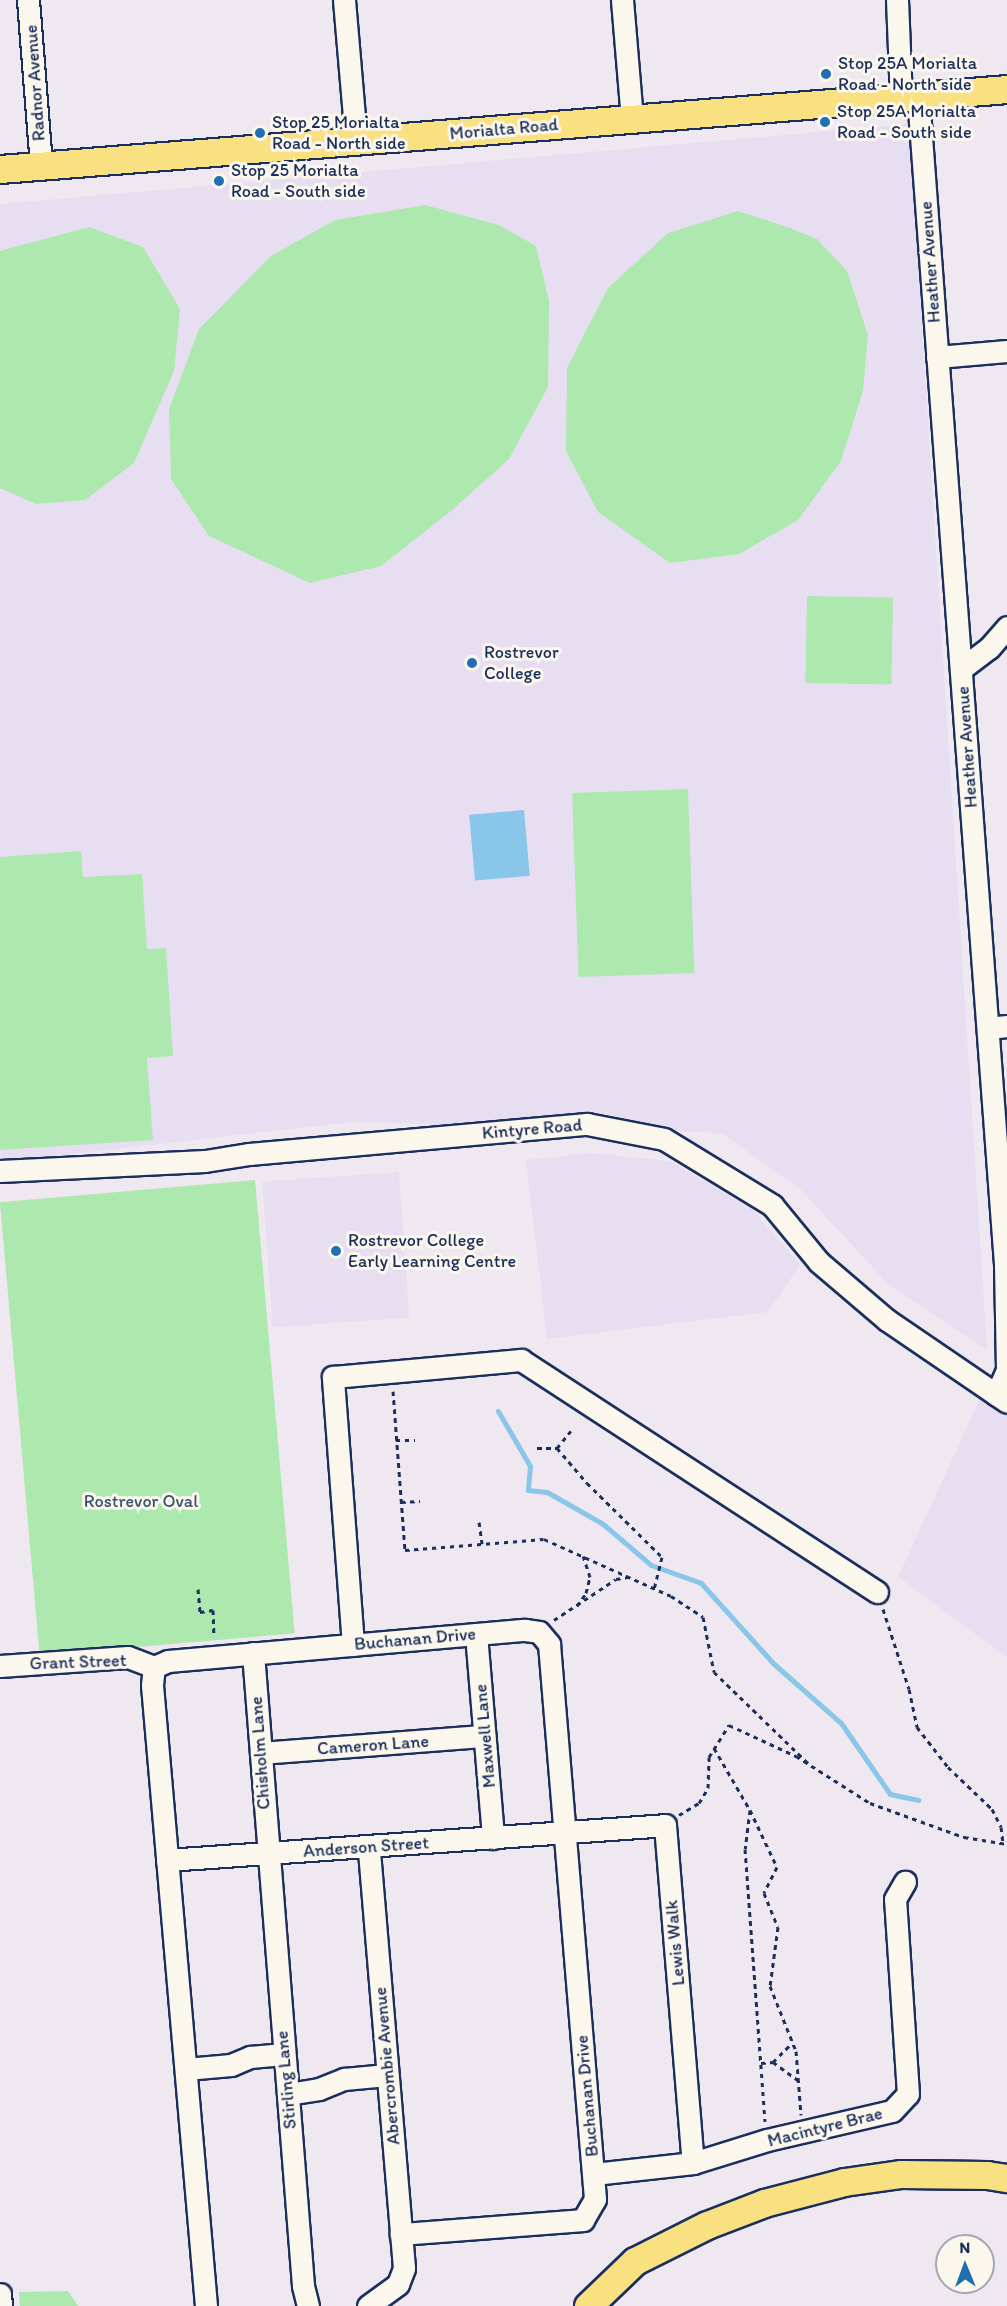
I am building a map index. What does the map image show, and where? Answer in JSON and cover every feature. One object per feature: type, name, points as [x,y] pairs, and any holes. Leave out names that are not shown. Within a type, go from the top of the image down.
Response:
[{"type":"main road","name":"Morialta Road","points":[[0,169],[1007,89]]},
{"type":"main road","points":[[588,2306],[635,2261],[707,2225],[764,2203],[844,2182],[901,2174],[987,2175],[1007,2178]]},
{"type":"street","name":"Radnor Avenue","points":[[28,0],[41,166]]},
{"type":"street","points":[[344,0],[356,141]]},
{"type":"street","points":[[622,0],[632,119]]},
{"type":"street","name":"Heather Avenue","points":[[897,0],[910,97],[937,357],[961,669],[997,1027],[1006,1265],[1007,1370],[1001,1399]]},
{"type":"street","points":[[937,357],[1007,351]]},
{"type":"street","points":[[961,669],[1004,638]]},
{"type":"street","name":"Kintyre Road","points":[[0,1171],[205,1161],[260,1153],[587,1124],[664,1139],[772,1205],[819,1262],[887,1320],[1001,1399]]},
{"type":"street","points":[[353,1645],[333,1377],[521,1360],[878,1592]]},
{"type":"street","name":"Buchanan Drive","points":[[154,1667],[168,1660],[525,1630],[539,1632],[549,1644],[595,2199],[583,2220],[401,2234]]},
{"type":"street","name":"Maxwell Lane","points":[[476,1634],[493,1838]]},
{"type":"street","name":"Chisholm Lane","points":[[253,1653],[268,1853]]},
{"type":"street","name":"Grant Street","points":[[0,1666],[128,1657],[154,1667]]},
{"type":"street","points":[[154,1667],[152,1685],[206,2306]]},
{"type":"street","name":"Cameron Lane","points":[[261,1753],[484,1736]]},
{"type":"street","points":[[564,1833],[666,1825]]},
{"type":"street","name":"Lewis Walk","points":[[666,1825],[693,2163]]},
{"type":"street","name":"Anderson Street","points":[[167,1860],[564,1833]]},
{"type":"street","name":"Abercrombie Avenue","points":[[368,2306],[398,2284],[404,2268],[369,1847]]},
{"type":"street","name":"Stirling Lane","points":[[268,1853],[303,2286],[308,2306]]},
{"type":"street","name":"Macintyre Brae","points":[[594,2174],[693,2163],[767,2140],[892,2111],[908,2094],[895,1899],[905,1881]]},
{"type":"street","points":[[186,2069],[231,2065],[250,2057],[284,2054]]},
{"type":"street","points":[[288,2094],[319,2089],[344,2079],[387,2075]]},
{"type":"street","points":[[0,2294],[1,2306]]},
{"type":"path","points":[[392,1380],[405,1550],[544,1539],[654,1588],[703,1617],[714,1672],[742,1701],[775,1728],[809,1764]]},
{"type":"path","points":[[557,1448],[571,1431]]},
{"type":"path","points":[[396,1440],[415,1440]]},
{"type":"path","points":[[537,1448],[557,1448],[587,1483],[662,1557],[654,1588]]},
{"type":"path","points":[[401,1502],[420,1501]]},
{"type":"path","points":[[479,1522],[482,1544]]},
{"type":"path","points":[[576,1607],[586,1593],[590,1576],[583,1556]]},
{"type":"path","points":[[539,1632],[553,1620],[616,1579],[628,1577]]},
{"type":"path","points":[[198,1589],[200,1612],[213,1610],[214,1634]]},
{"type":"path","points":[[666,1825],[699,1803],[708,1788],[709,1757],[729,1725],[769,1741],[870,1803],[964,1837],[1005,1843],[1001,1827],[992,1809],[948,1767],[917,1727],[909,1689],[878,1592]]},
{"type":"path","points":[[714,1748],[750,1810],[777,1867],[764,1893],[778,1927],[770,1986],[796,2051],[802,2132]]},
{"type":"path","points":[[750,1810],[745,1849],[767,2140]]},
{"type":"path","points":[[773,2062],[792,2043]]},
{"type":"path","points":[[760,2063],[773,2062],[798,2080]]},
{"type":"shaded area","name":"Rostrevor College","points":[[909,124],[987,1350],[889,1285],[800,1189],[721,1133],[354,1122],[0,1162],[0,204]]},
{"type":"shaded area","points":[[590,1153],[670,1161],[752,1209],[800,1265],[768,1312],[547,1339],[526,1160]]},
{"type":"shaded area","name":"Rostrevor College Early Learning Centre","points":[[399,1172],[409,1318],[273,1327],[262,1182]]},
{"type":"shaded area","points":[[980,1399],[1007,1417],[1007,1657],[898,1577]]},
{"type":"green space","points":[[425,205],[499,225],[536,246],[549,301],[548,387],[509,459],[451,511],[381,566],[310,583],[209,536],[171,479],[169,409],[199,329],[271,256],[335,220]]},
{"type":"green space","points":[[738,211],[817,239],[847,271],[868,335],[863,391],[841,461],[798,520],[739,554],[670,563],[598,512],[566,451],[567,368],[608,288],[668,233]]},
{"type":"green space","points":[[89,227],[143,247],[180,309],[174,371],[134,463],[85,500],[36,504],[0,488],[0,251]]},
{"type":"green space","points":[[807,596],[893,598],[891,684],[805,683]]},
{"type":"green space","points":[[688,789],[694,973],[578,977],[572,793]]},
{"type":"green space","points":[[81,851],[83,877],[142,874],[147,949],[166,948],[173,1056],[147,1058],[153,1140],[0,1150],[0,857]]},
{"type":"green space","name":"Rostrevor Oval","points":[[255,1180],[295,1633],[40,1656],[0,1202]]},
{"type":"green space","points":[[68,2291],[78,2306],[20,2306],[19,2292]]},
{"type":"water","points":[[524,810],[530,876],[475,881],[469,815]]},
{"type":"waterway","points":[[498,1411],[530,1466],[528,1490],[547,1492],[603,1524],[651,1565],[701,1583],[774,1664],[841,1723],[890,1794],[918,1800]]},
{"type":"place","name":"Stop 25A Morialta Road - North side","points":[[826,74]]},
{"type":"place","name":"Stop 25A Morialta Road - South side","points":[[825,122]]},
{"type":"place","name":"Stop 25 Morialta Road - North side","points":[[260,133]]},
{"type":"place","name":"Stop 25 Morialta Road - South side","points":[[219,181]]},
{"type":"place","name":"Rostrevor College","points":[[472,663]]},
{"type":"place","name":"Rostrevor College Early Learning Centre","points":[[336,1251]]}]
